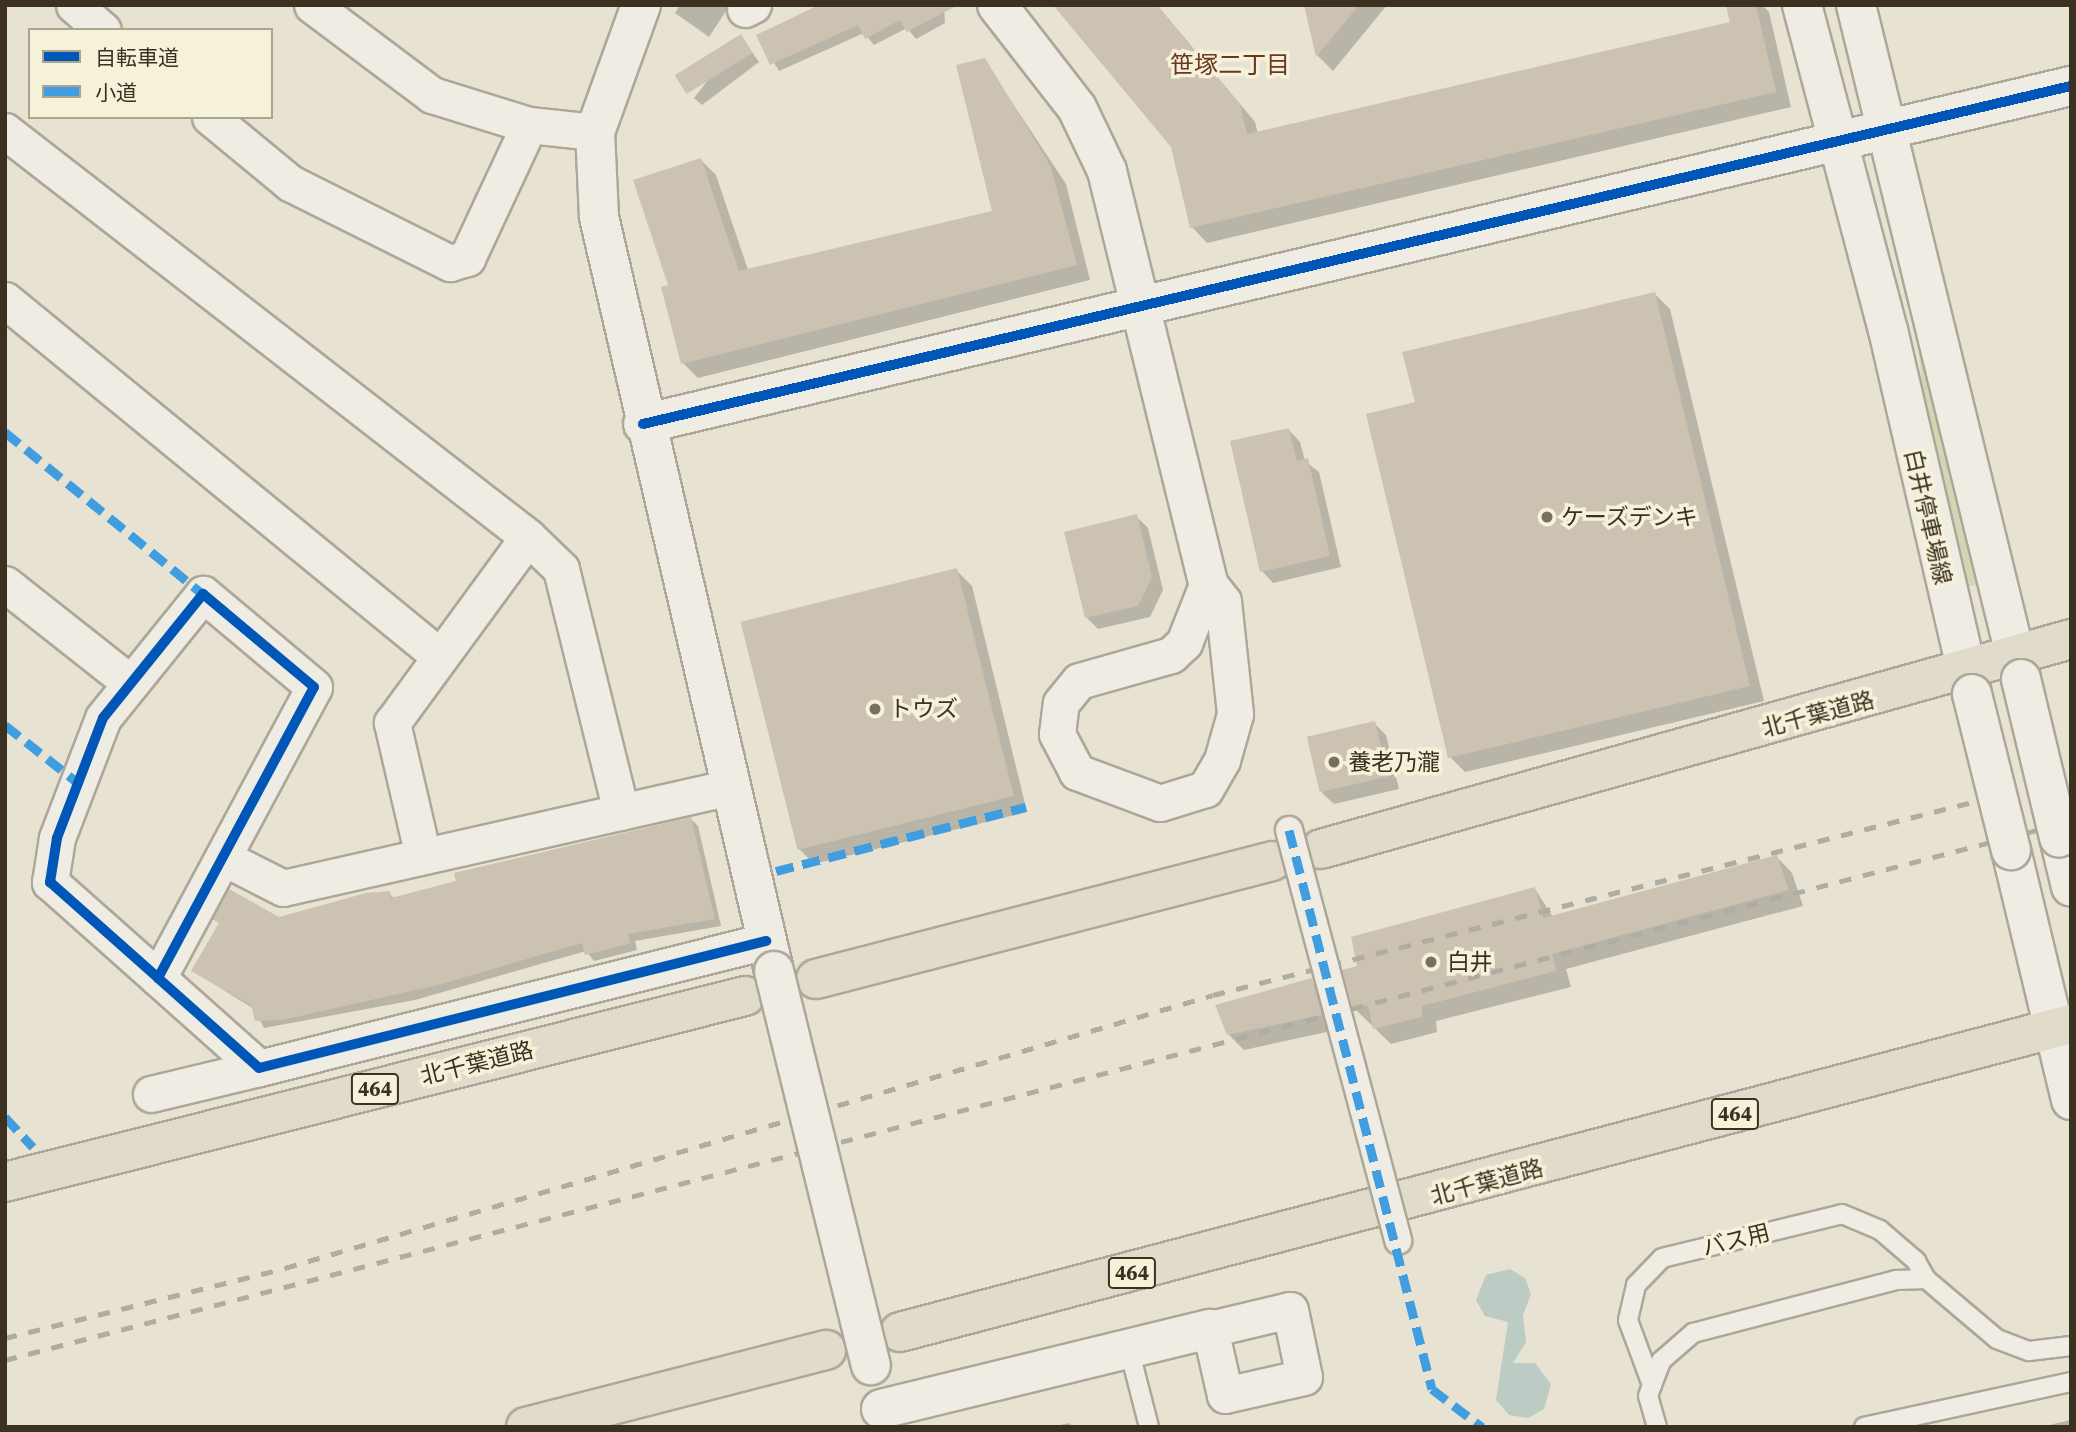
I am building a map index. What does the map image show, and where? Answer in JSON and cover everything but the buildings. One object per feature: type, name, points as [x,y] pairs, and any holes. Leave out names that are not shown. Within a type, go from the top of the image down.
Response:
[{"type":"highway","name":"北千葉道路","points":[[816,979],[1294,847],[1969,682],[2018,667],[2071,639]]},
{"type":"highway","name":"北千葉道路","points":[[5,1182],[745,996]]},
{"type":"highway","name":"北千葉道路","points":[[901,1332],[2058,1021]]},
{"type":"highway","points":[[526,1427],[826,1350]]},
{"type":"street","points":[[74,5],[101,28]]},
{"type":"street","points":[[312,5],[432,95],[529,125],[595,132]]},
{"type":"street","points":[[641,5],[595,132],[599,217],[643,424],[883,1418],[1210,1329]]},
{"type":"street","points":[[997,5],[1077,108],[1123,215],[1208,582],[1223,601],[1235,714],[1222,760],[1205,789],[1160,803],[1077,772],[1057,734],[1061,703],[1073,688],[1105,670],[1171,655],[1230,671]]},
{"type":"street","name":"白井停車場線","points":[[1802,5],[1838,141],[1969,682],[2058,1021],[2071,1100]]},
{"type":"street","points":[[1856,5],[2071,887]]},
{"type":"street","points":[[643,424],[1143,303],[2071,86]]},
{"type":"street","points":[[212,119],[290,183],[450,263],[467,258],[529,125]]},
{"type":"street","points":[[5,131],[528,537],[561,569],[621,812]]},
{"type":"street","points":[[5,300],[438,655]]},
{"type":"street","points":[[423,856],[392,723],[438,655],[528,537]]},
{"type":"street","points":[[1171,655],[1184,643],[1208,582]]},
{"type":"street","points":[[5,584],[128,681]]},
{"type":"street","points":[[158,978],[314,687],[203,594],[128,681],[103,718],[76,782],[49,866],[50,882],[259,1068]]},
{"type":"street","points":[[223,858],[283,888],[731,787]]},
{"type":"street","points":[[1294,847],[1398,1241]]},
{"type":"street","points":[[152,1094],[770,956]]},
{"type":"lane","name":"バス用","points":[[1657,1427],[1648,1396],[1652,1385],[1628,1320],[1636,1285],[1662,1258],[1842,1213],[1880,1230],[1916,1261],[1926,1279],[1997,1339],[2029,1351],[2071,1346]]},
{"type":"lane","points":[[1652,1385],[1661,1361],[1693,1333],[1896,1280],[1926,1279]]},
{"type":"lane","points":[[1129,1349],[1149,1427]]},
{"type":"lane","points":[[1864,1427],[2071,1382]]},
{"type":"green space","points":[[1917,331],[1980,584],[1957,589],[1932,493]]},
{"type":"shaded area","points":[[1510,1269],[1525,1278],[1531,1294],[1523,1315],[1526,1342],[1513,1363],[1535,1363],[1551,1384],[1544,1409],[1528,1418],[1509,1415],[1496,1400],[1508,1322],[1485,1316],[1476,1300],[1486,1275]]},
{"type":"railway","points":[[5,1338],[285,1268],[1213,995],[2071,777]]},
{"type":"railway","points":[[5,1360],[2071,821]]},
{"type":"marked path","points":[[5,432],[203,594]]},
{"type":"marked path","points":[[5,725],[77,782]]},
{"type":"marked path","points":[[776,871],[1026,807]]},
{"type":"marked path","points":[[1289,830],[1432,1389],[1482,1427]]},
{"type":"marked path","points":[[5,1117],[33,1147]]},
{"type":"cycle path","points":[[643,424],[2071,86]]},
{"type":"cycle path","points":[[158,978],[314,687],[203,594],[103,718],[57,838],[50,882],[259,1068],[766,941]]},
{"type":"place","name":"ケーズデンキ","points":[[1547,517]]},
{"type":"place","name":"トウズ","points":[[875,709]]},
{"type":"place","name":"養老乃瀧","points":[[1334,762]]},
{"type":"place","name":"白井","points":[[1431,962]]},
{"type":"district","name":"笹塚二丁目","points":[[1230,65]]}]
